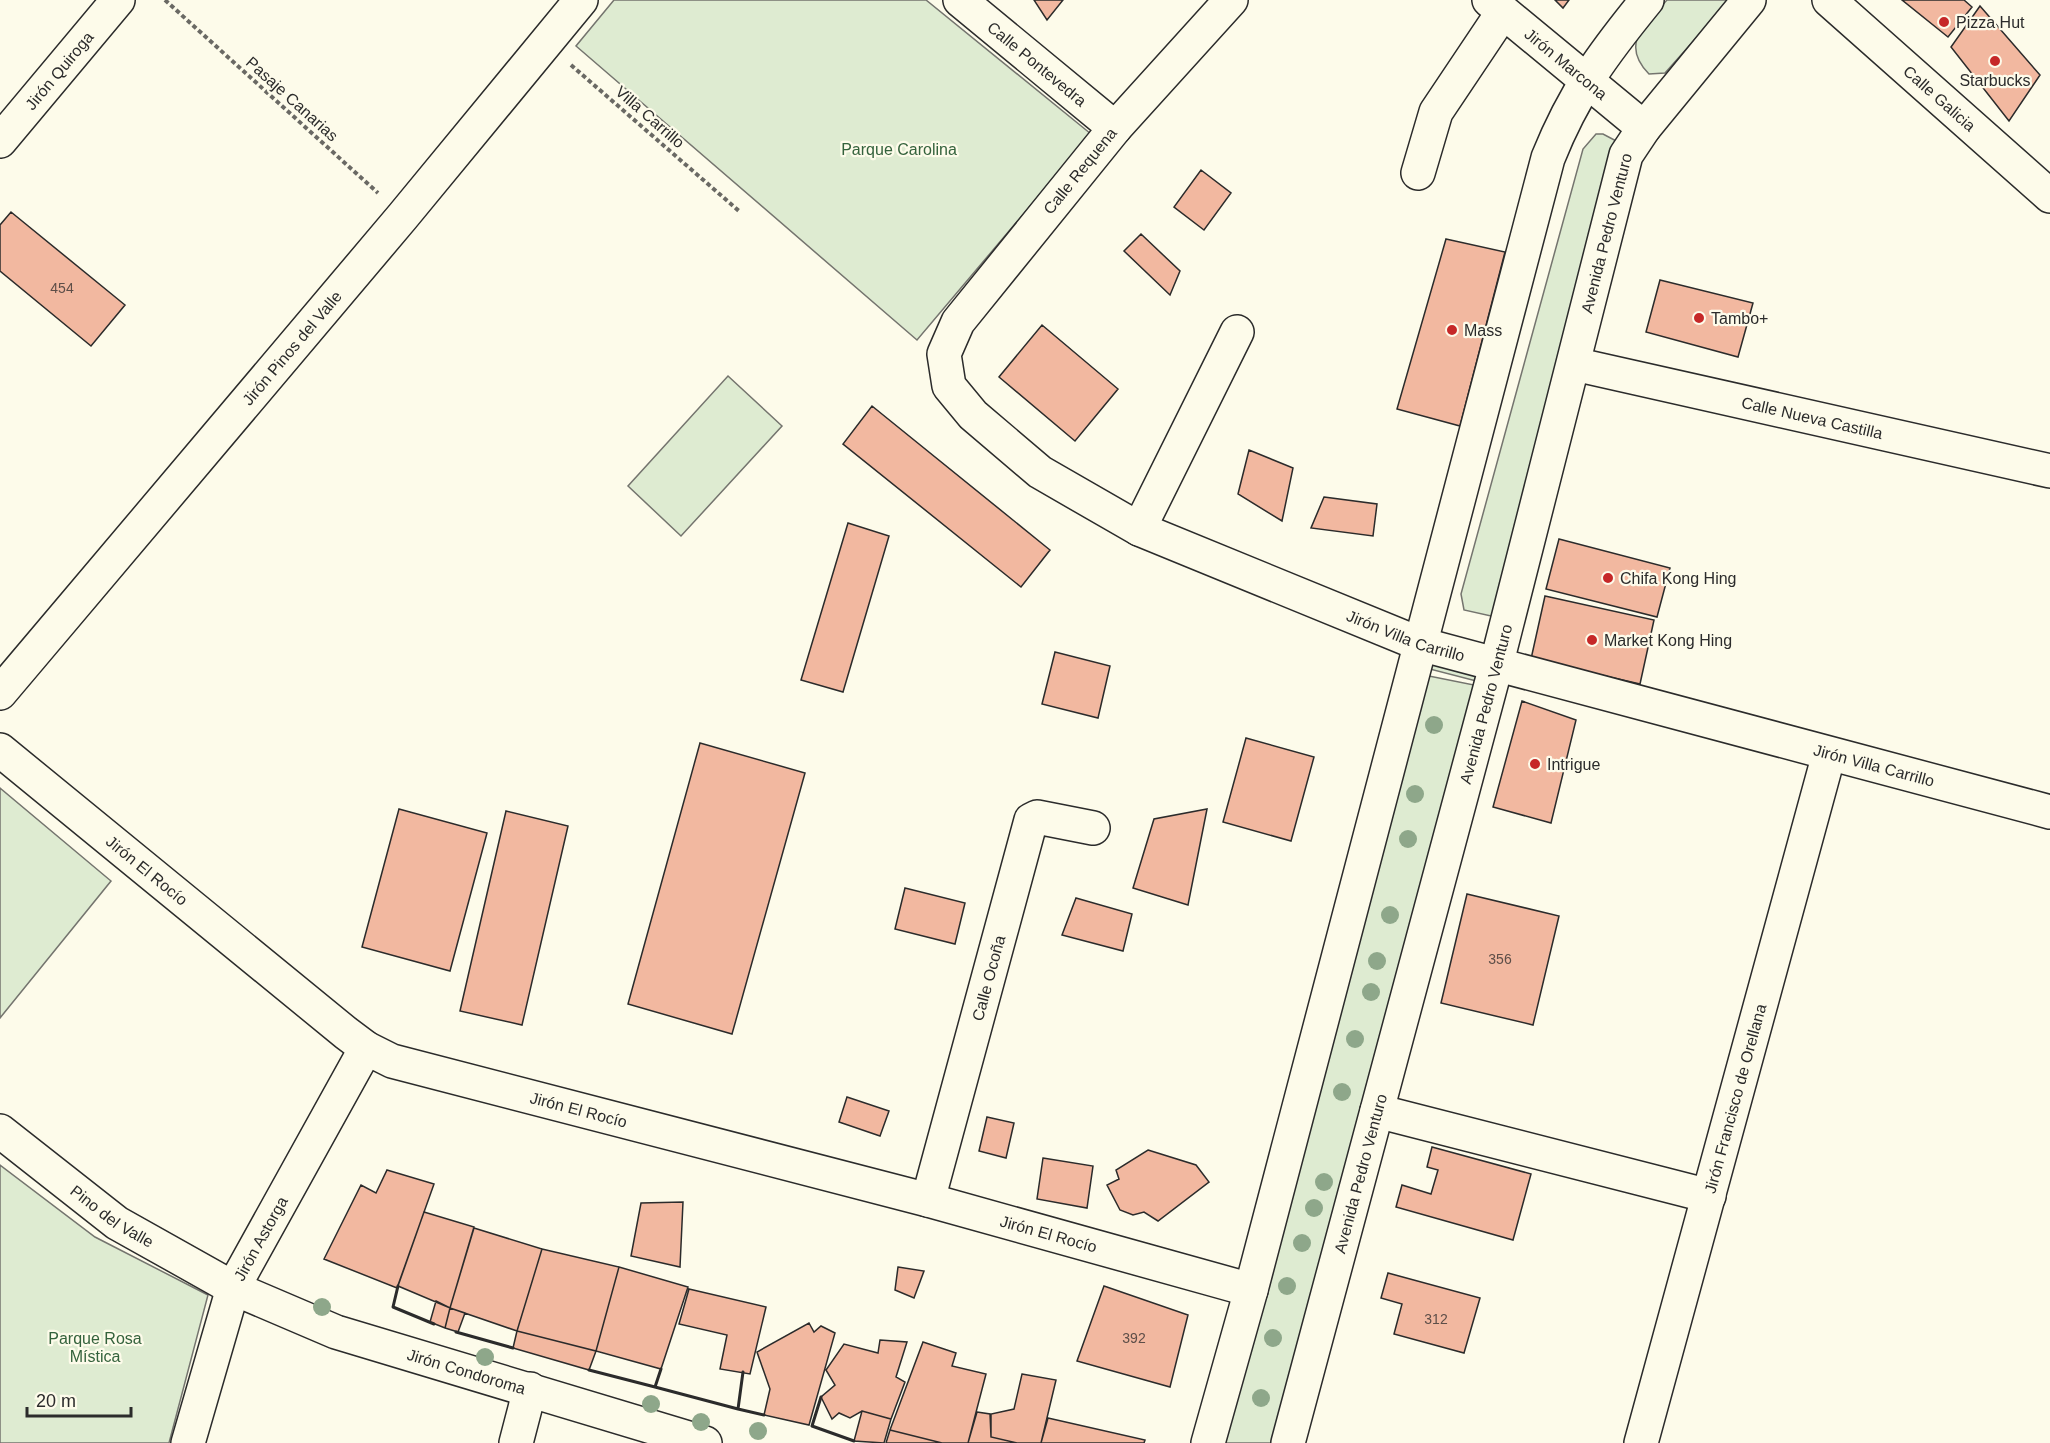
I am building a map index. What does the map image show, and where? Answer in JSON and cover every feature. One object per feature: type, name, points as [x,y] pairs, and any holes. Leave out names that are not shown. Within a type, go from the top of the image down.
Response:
[{"type":"street","name":"Jirón Quiroga","points":[[0,141],[118,0]]},
{"type":"street","name":"Jirón Pinos del Valle","points":[[0,693],[403,216],[581,0]]},
{"type":"street","name":"Calle Pontevedra","points":[[960,0],[1115,128]]},
{"type":"street","name":"Calle Requena","points":[[944,354],[958,322],[1115,128],[1231,0]]},
{"type":"street","points":[[1208,1443],[1251,1290],[1548,158],[1564,117],[1584,81],[1601,56],[1647,0]]},
{"type":"street","name":"Avenida Pedro Venturo","points":[[1288,1443],[1496,666],[1626,155],[1644,128],[1749,0]]},
{"type":"street","name":"Calle Galicia","points":[[1829,0],[2050,196]]},
{"type":"street","points":[[1418,173],[1436,112],[1496,6]]},
{"type":"street","name":"Jirón Marcona","points":[[1496,6],[1584,81],[1644,128]]},
{"type":"street","points":[[1139,529],[1237,332]]},
{"type":"street","name":"Jirón Villa Carrillo","points":[[944,354],[949,386],[973,415],[1040,472],[1139,529],[1420,644],[2050,812]]},
{"type":"street","name":"Calle Nueva Castilla","points":[[1574,364],[2050,471]]},
{"type":"street","name":"Jirón El Rocío","points":[[0,750],[366,1048],[392,1061],[928,1200],[1251,1290]]},
{"type":"street","name":"Jirón Francisco de Orellana","points":[[1641,1443],[1828,754]]},
{"type":"street","name":"Calle Ocoña","points":[[928,1200],[1031,820],[1037,817],[1093,828]]},
{"type":"street","name":"Jirón Astorga","points":[[188,1443],[232,1288],[366,1048]]},
{"type":"street","points":[[1377,1111],[1709,1196]]},
{"type":"street","name":"Pino del Valle","points":[[0,1131],[117,1223],[232,1288]]},
{"type":"street","name":"Jirón Condoroma","points":[[232,1288],[336,1332],[705,1443]]},
{"type":"street","points":[[516,1443],[530,1389]]},
{"type":"path","name":"Pasaje Canarias","points":[[165,0],[403,216]]},
{"type":"path","name":"Villa Carrillo","points":[[546,42],[739,211]]},
{"type":"green space","name":"Parque Carolina","points":[[614,0],[926,0],[1091,134],[917,340],[576,46]]},
{"type":"green space","points":[[1667,0],[1730,0],[1665,73],[1649,74],[1640,63],[1636,53],[1636,43],[1644,26]]},
{"type":"green space","points":[[1596,134],[1603,134],[1620,143],[1501,610],[1491,616],[1464,610],[1461,594],[1583,149]]},
{"type":"green space","points":[[728,376],[782,426],[681,536],[628,486]]},
{"type":"green space","points":[[1429,662],[1471,665],[1484,683],[1422,667]]},
{"type":"green space","points":[[1419,674],[1484,687],[1278,1443],[1216,1443]]},
{"type":"green space","points":[[0,788],[111,881],[0,1018]]},
{"type":"green space","name":"Parque Rosa Mística","points":[[0,1165],[95,1237],[208,1295],[169,1443],[0,1443]]},
{"type":"building","points":[[1034,0],[1063,0],[1047,20]]},
{"type":"building","points":[[1555,0],[1569,0],[1563,8]]},
{"type":"building","name":"Pizza Hut","points":[[1902,0],[1964,0],[1972,7],[1948,37]]},
{"type":"building","name":"Starbucks","points":[[1980,6],[2040,75],[2009,121],[1951,47]]},
{"type":"building","points":[[1201,170],[1231,193],[1204,230],[1174,207]]},
{"type":"building","points":[[11,212],[125,305],[91,346],[0,271],[0,225]]},
{"type":"building","points":[[1141,234],[1180,271],[1170,295],[1124,251]]},
{"type":"building","name":"Mass","points":[[1446,239],[1505,252],[1460,426],[1397,409]]},
{"type":"building","name":"Tambo+","points":[[1660,280],[1753,303],[1738,357],[1646,332]]},
{"type":"building","points":[[1042,325],[1118,389],[1075,441],[999,377]]},
{"type":"building","points":[[872,406],[1050,550],[1021,587],[843,444]]},
{"type":"building","points":[[1249,450],[1293,468],[1282,521],[1238,494]]},
{"type":"building","points":[[1324,497],[1377,504],[1373,536],[1311,528]]},
{"type":"building","points":[[848,523],[889,536],[843,692],[801,680]]},
{"type":"building","name":"Chifa Kong Hing","points":[[1559,539],[1670,568],[1657,617],[1546,589]]},
{"type":"building","name":"Market Kong Hing","points":[[1545,596],[1654,620],[1640,684],[1531,659]]},
{"type":"building","points":[[1055,652],[1110,666],[1098,718],[1042,704]]},
{"type":"building","name":"Intrigue","points":[[1522,701],[1576,720],[1551,823],[1493,807]]},
{"type":"building","points":[[1246,738],[1314,757],[1291,841],[1223,822]]},
{"type":"building","points":[[700,743],[805,773],[732,1034],[628,1004]]},
{"type":"building","points":[[399,809],[487,833],[450,971],[362,947]]},
{"type":"building","points":[[1207,809],[1188,905],[1133,888],[1154,819]]},
{"type":"building","points":[[506,811],[568,826],[522,1025],[460,1011]]},
{"type":"building","points":[[905,888],[965,903],[955,944],[895,929]]},
{"type":"building","points":[[1467,894],[1559,916],[1533,1025],[1441,1003]]},
{"type":"building","points":[[1076,898],[1132,914],[1123,951],[1062,935]]},
{"type":"building","points":[[847,1097],[889,1111],[880,1136],[839,1122]]},
{"type":"building","points":[[987,1117],[1014,1123],[1006,1158],[979,1151]]},
{"type":"building","points":[[1432,1147],[1531,1174],[1513,1240],[1396,1207],[1402,1185],[1431,1194],[1438,1170],[1427,1167]]},
{"type":"building","points":[[1148,1150],[1196,1165],[1209,1182],[1158,1221],[1144,1212],[1133,1215],[1120,1210],[1107,1185],[1119,1179],[1116,1170]]},
{"type":"building","points":[[1043,1158],[1093,1166],[1087,1208],[1037,1199]]},
{"type":"building","points":[[387,1170],[434,1184],[397,1288],[324,1259],[361,1185],[376,1193]]},
{"type":"building","points":[[683,1202],[680,1267],[631,1256],[641,1203]]},
{"type":"building","points":[[424,1212],[474,1227],[450,1308],[398,1286]]},
{"type":"building","points":[[474,1228],[542,1249],[517,1331],[450,1308]]},
{"type":"building","points":[[542,1249],[619,1267],[596,1351],[517,1331]]},
{"type":"building","points":[[619,1267],[688,1287],[661,1369],[596,1351]]},
{"type":"building","points":[[898,1267],[924,1271],[914,1298],[895,1290]]},
{"type":"building","points":[[1388,1273],[1480,1298],[1464,1353],[1394,1334],[1402,1304],[1381,1298]]},
{"type":"building","points":[[1104,1286],[1188,1315],[1170,1387],[1077,1361]]},
{"type":"building","points":[[689,1289],[766,1307],[750,1374],[720,1369],[727,1335],[679,1324]]},
{"type":"building","points":[[436,1301],[450,1308],[445,1328],[430,1322]]},
{"type":"building","points":[[450,1308],[465,1313],[458,1332],[445,1328]]},
{"type":"building","points":[[809,1323],[814,1332],[821,1326],[835,1333],[809,1425],[764,1415],[770,1389],[757,1352]]},
{"type":"building","points":[[517,1331],[596,1351],[589,1370],[513,1348]]},
{"type":"building","points":[[880,1340],[907,1342],[896,1377],[905,1382],[891,1419],[862,1411],[850,1418],[839,1413],[832,1419],[821,1397],[835,1385],[826,1370],[844,1344],[878,1353]]},
{"type":"building","points":[[923,1342],[956,1353],[952,1366],[986,1374],[968,1443],[942,1443],[890,1430]]},
{"type":"building","points":[[1022,1374],[1056,1380],[1041,1443],[1017,1443],[991,1437],[991,1414],[1014,1409]]},
{"type":"building","points":[[862,1411],[891,1419],[884,1443],[854,1441]]},
{"type":"building","points":[[977,1412],[990,1414],[991,1437],[1017,1443],[968,1443]]},
{"type":"building","points":[[1048,1418],[1145,1440],[1144,1443],[1041,1443]]},
{"type":"building","points":[[890,1430],[942,1443],[886,1443]]},
{"type":"wall","points":[[398,1286],[393,1307],[434,1324]]},
{"type":"wall","points":[[456,1332],[513,1348]]},
{"type":"wall","points":[[661,1369],[655,1387],[738,1409]]},
{"type":"wall","points":[[589,1370],[655,1387]]},
{"type":"wall","points":[[743,1372],[738,1409],[764,1415]]},
{"type":"wall","points":[[821,1397],[812,1426],[854,1441]]},
{"type":"place","name":"Pizza Hut","points":[[1944,22]]},
{"type":"place","name":"Starbucks","points":[[1995,61]]},
{"type":"place","name":"Tambo+","points":[[1699,318]]},
{"type":"place","name":"Mass","points":[[1452,330]]},
{"type":"place","name":"Chifa Kong Hing","points":[[1608,578]]},
{"type":"place","name":"Market Kong Hing","points":[[1592,640]]},
{"type":"place","name":"Intrigue","points":[[1535,764]]}]
